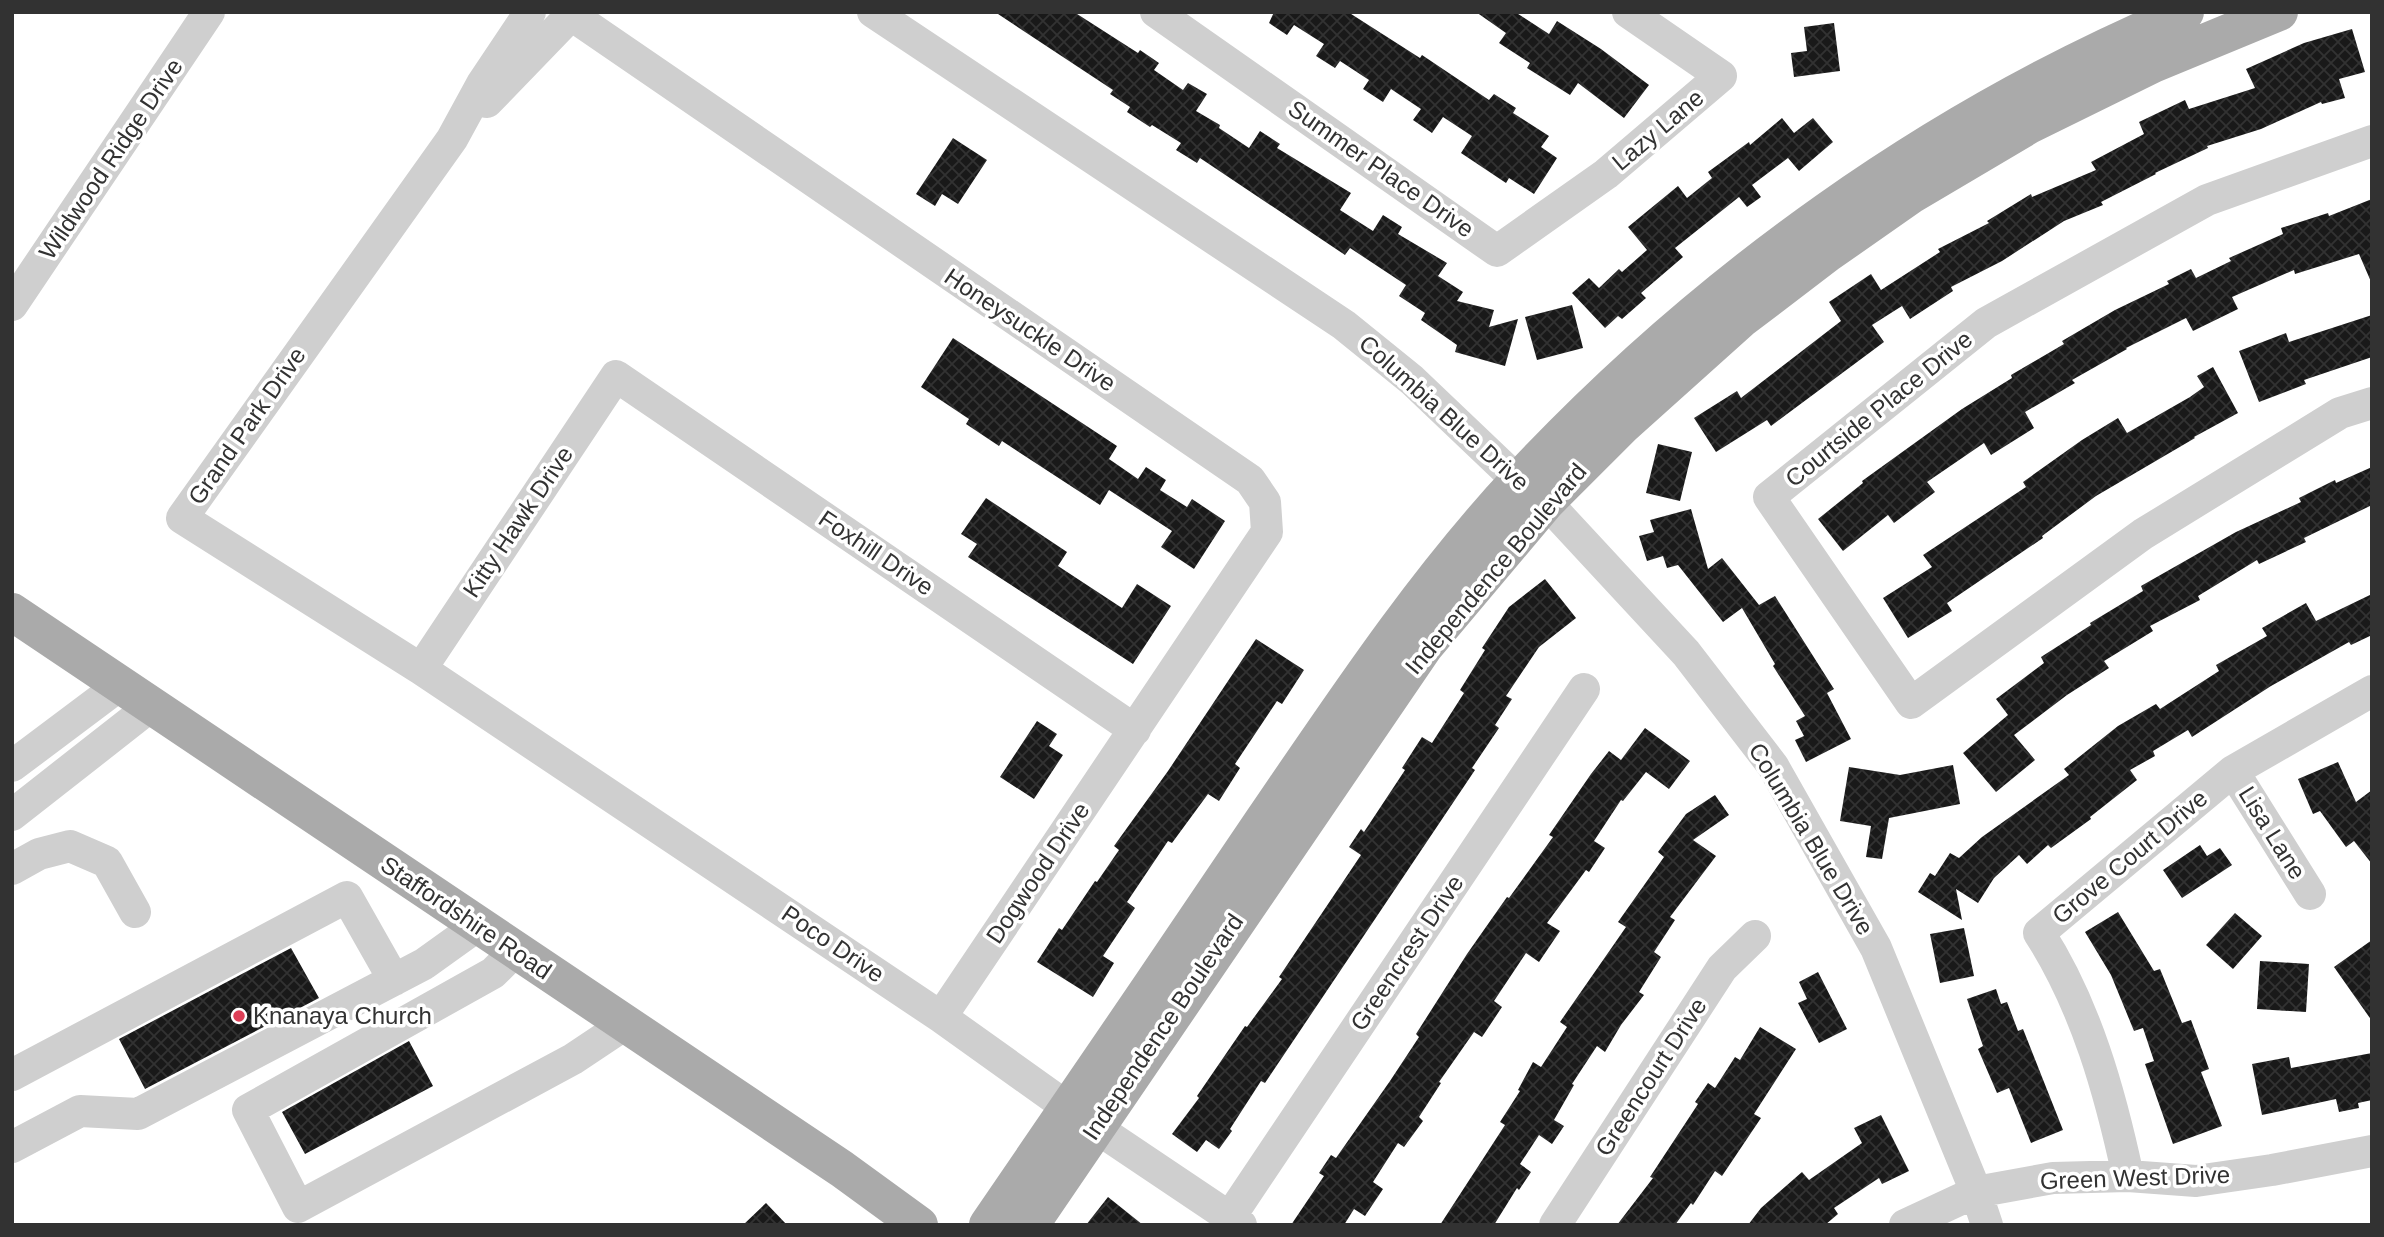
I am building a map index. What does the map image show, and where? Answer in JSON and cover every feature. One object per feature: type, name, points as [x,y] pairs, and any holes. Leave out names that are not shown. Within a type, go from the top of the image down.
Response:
[{"type":"main road","name":"Independence Boulevard","points":[[2146,48],[2185,12]]},
{"type":"main road","name":"Independence Boulevard","points":[[988,1225],[1082,1118],[1295,804],[1424,647],[1532,491],[1653,350],[1723,291],[1818,240],[1890,168],[2008,96],[2146,48],[2279,12]]},
{"type":"main road","name":"Staffordshire Road","points":[[12,612],[624,1026],[842,1170],[919,1225]]},
{"type":"main road","name":"Independence Boulevard","points":[[1030,1225],[1082,1118]]},
{"type":"street","name":"Wildwood Ridge Drive","points":[[12,305],[209,12]]},
{"type":"street","name":"Grand Park Drive","points":[[421,669],[182,518],[452,139],[482,84],[530,12]]},
{"type":"street","name":"Columbia Blue Drive","points":[[873,12],[1344,325],[1412,380],[1532,491],[1686,653],[1773,766],[1876,948],[1987,1225]]},
{"type":"street","name":"Summer Place Drive","points":[[1156,12],[1497,251],[1606,174]]},
{"type":"street","name":"Lazy Lane","points":[[1606,174],[1721,76],[1628,12]]},
{"type":"street","name":"Grand Park Drive","points":[[452,139],[571,13]]},
{"type":"street","name":"Honeysuckle Drive","points":[[571,13],[1250,480],[1265,502],[1267,533],[1135,730]]},
{"type":"street","name":"Courtside Place Drive","points":[[2372,141],[2207,200],[1986,323],[1769,497],[1911,703],[2143,534],[2340,413],[2372,403]]},
{"type":"street","name":"Foxhill Drive","points":[[616,376],[1135,730]]},
{"type":"street","name":"Kitty Hawk Drive","points":[[421,669],[616,376]]},
{"type":"street","name":"Poco Drive","points":[[421,669],[941,1017],[1082,1118],[1236,1221]]},
{"type":"street","points":[[12,766],[120,685]]},
{"type":"street","name":"Greencrest Drive","points":[[1236,1221],[1584,689]]},
{"type":"street","name":"Grove Court Drive","points":[[2128,1176],[2113,1105],[2084,1023],[2060,965],[2039,933],[2233,771],[2372,691]]},
{"type":"street","points":[[12,815],[151,706]]},
{"type":"street","name":"Dogwood Drive","points":[[941,1017],[1135,730]]},
{"type":"street","name":"Lisa Lane","points":[[2233,771],[2310,894]]},
{"type":"street","points":[[12,825],[26,861],[70,846],[107,862],[135,912]]},
{"type":"street","points":[[12,1074],[348,897],[394,980]]},
{"type":"street","points":[[12,1147],[80,1111],[138,1115],[424,964],[477,926]]},
{"type":"street","name":"Greencourt Drive","points":[[1555,1225],[1722,968],[1755,936]]},
{"type":"street","points":[[515,951],[493,973],[248,1110],[298,1207],[573,1059],[624,1026]]},
{"type":"street","name":"Green West Drive","points":[[1905,1225],[1976,1192],[2053,1178],[2128,1176],[2196,1181],[2272,1171],[2372,1152]]},
{"type":"building","points":[[995,12],[1074,12],[1138,53],[1140,50],[1159,63],[1154,70],[1183,90],[1188,83],[1207,94],[1196,111],[1220,125],[1219,128],[1249,148],[1260,131],[1280,144],[1277,148],[1351,193],[1340,210],[1373,231],[1383,215],[1402,227],[1398,234],[1447,263],[1438,276],[1463,292],[1457,301],[1494,310],[1489,327],[1518,319],[1505,366],[1455,352],[1457,345],[1421,320],[1425,313],[1399,296],[1406,285],[1350,248],[1345,255],[1200,158],[1197,163],[1176,150],[1181,143],[1127,112],[1130,107],[1110,94],[1113,90]]},
{"type":"building","points":[[1274,12],[1348,12],[1420,58],[1422,55],[1489,100],[1494,94],[1516,108],[1513,113],[1549,136],[1541,147],[1557,158],[1534,194],[1509,178],[1506,183],[1461,153],[1472,136],[1443,117],[1432,133],[1413,120],[1421,109],[1391,89],[1383,102],[1363,89],[1369,80],[1340,61],[1335,68],[1316,56],[1324,44],[1294,25],[1287,35],[1269,23]]},
{"type":"building","points":[[1476,12],[1515,12],[1549,34],[1557,21],[1601,49],[1649,85],[1624,118],[1578,83],[1570,95],[1527,68],[1530,63],[1499,43],[1506,33]]},
{"type":"building","points":[[1834,23],[1840,71],[1794,77],[1791,53],[1807,51],[1804,27]]},
{"type":"building","points":[[2352,29],[2365,72],[2339,79],[2345,98],[2322,104],[2321,102],[2261,129],[2207,146],[2208,148],[2101,202],[2103,205],[2064,221],[2002,261],[1951,287],[1953,291],[1910,319],[1902,306],[1872,325],[1884,342],[1771,426],[1767,420],[1716,452],[1694,418],[1737,391],[1741,398],[1841,321],[1829,302],[1871,274],[1881,290],[1940,252],[1938,249],[1989,223],[1987,221],[2031,194],[2032,197],[2096,170],[2091,162],[2144,134],[2139,122],[2185,100],[2189,109],[2255,88],[2246,69],[2304,43]]},
{"type":"building","points":[[1782,118],[1794,133],[1813,118],[1833,142],[1799,171],[1788,158],[1752,185],[1761,197],[1747,207],[1739,197],[1675,248],[1683,257],[1641,293],[1646,298],[1622,319],[1618,316],[1605,328],[1572,293],[1589,278],[1599,288],[1619,269],[1622,272],[1647,250],[1628,227],[1678,186],[1687,198],[1712,178],[1708,172],[1749,142],[1750,145]]},
{"type":"building","points":[[953,138],[987,160],[958,204],[942,194],[935,206],[916,194]]},
{"type":"building","points":[[2372,199],[2372,284],[2359,254],[2295,274],[2294,270],[2232,297],[2238,309],[2193,331],[2186,318],[2126,348],[2072,380],[2075,383],[2025,412],[2034,428],[1991,455],[1984,443],[1927,482],[1935,492],[1894,523],[1888,515],[1843,551],[1818,519],[1863,483],[1862,481],[1962,409],[2012,378],[2011,375],[2064,344],[2062,341],[2115,310],[2169,284],[2167,281],[2191,269],[2196,278],[2231,261],[2229,258],[2283,234],[2281,228],[2328,213],[2329,216]]},
{"type":"building","points":[[1572,305],[1583,348],[1537,360],[1525,317]]},
{"type":"building","points":[[2372,315],[2372,357],[2304,380],[2306,384],[2259,402],[2239,351],[2286,333],[2289,342]]},
{"type":"building","points":[[953,338],[1117,446],[1109,459],[1138,479],[1146,467],[1166,480],[1160,490],[1187,507],[1192,499],[1225,521],[1194,569],[1161,547],[1172,531],[1109,490],[1100,505],[1002,441],[999,446],[966,424],[969,419],[921,387]]},
{"type":"building","points":[[2213,367],[2238,413],[2096,496],[2042,536],[2043,538],[1947,603],[1952,611],[1908,638],[1883,598],[1932,567],[1923,555],[2026,487],[2023,482],[2118,418],[2127,433],[2190,397],[2204,387],[2197,376]]},
{"type":"building","points":[[1658,444],[1692,452],[1680,501],[1646,493]]},
{"type":"building","points":[[2372,467],[2372,505],[2304,538],[2306,542],[2259,564],[2257,560],[2198,596],[2200,600],[2150,626],[2153,631],[2104,661],[2109,668],[2067,695],[2014,735],[2035,760],[1996,792],[1963,753],[2008,715],[1996,699],[2044,663],[2041,657],[2143,591],[2141,586],[2236,532],[2301,502],[2299,498],[2335,480],[2336,483]]},
{"type":"building","points":[[986,498],[1067,552],[1058,566],[1122,608],[1137,584],[1171,606],[1133,664],[968,557],[977,544],[961,534]]},
{"type":"building","points":[[1691,509],[1708,569],[1722,558],[1759,605],[1775,596],[1834,689],[1827,693],[1851,739],[1806,762],[1795,740],[1804,736],[1796,721],[1805,716],[1773,666],[1775,664],[1742,608],[1723,622],[1678,565],[1667,568],[1663,556],[1647,561],[1639,536],[1654,532],[1650,520]]},
{"type":"building","points":[[1545,579],[1576,618],[1539,647],[1506,696],[1512,699],[1495,725],[1499,728],[1472,768],[1475,770],[1265,1083],[1261,1081],[1230,1129],[1232,1131],[1219,1149],[1206,1140],[1197,1152],[1172,1134],[1199,1098],[1197,1096],[1245,1026],[1247,1027],[1282,979],[1279,977],[1361,855],[1349,847],[1361,829],[1364,832],[1405,770],[1402,768],[1422,737],[1432,743],[1464,693],[1460,690],[1485,650],[1482,648],[1509,607]]},
{"type":"building","points":[[2372,594],[2372,635],[2351,645],[2349,642],[2271,686],[2192,737],[2188,730],[2153,751],[2155,756],[2130,770],[2137,780],[2090,817],[2091,819],[2051,848],[2048,845],[2027,864],[2019,855],[1994,878],[1978,903],[1956,889],[1962,920],[1918,892],[1930,873],[1935,876],[1950,853],[1959,858],[1982,837],[2069,775],[2064,769],[2118,726],[2156,704],[2160,709],[2219,671],[2216,665],[2267,636],[2262,628],[2306,603],[2316,621]]},
{"type":"building","points":[[1256,639],[1304,670],[1282,704],[1277,701],[1235,764],[1240,768],[1219,801],[1208,794],[1172,843],[1168,841],[1127,902],[1135,908],[1103,956],[1114,963],[1093,997],[1037,962],[1059,928],[1062,930],[1119,850],[1114,846],[1168,771]]},
{"type":"building","points":[[1037,721],[1057,734],[1049,746],[1063,755],[1034,799],[1000,777]]},
{"type":"building","points":[[1645,728],[1690,761],[1669,789],[1646,772],[1623,801],[1621,800],[1594,841],[1605,848],[1547,923],[1560,931],[1539,962],[1526,953],[1494,1001],[1502,1007],[1482,1037],[1474,1032],[1439,1082],[1441,1083],[1419,1117],[1423,1121],[1404,1147],[1398,1143],[1373,1182],[1383,1189],[1365,1216],[1354,1209],[1344,1225],[1291,1225],[1324,1176],[1319,1173],[1331,1155],[1336,1158],[1390,1081],[1419,1037],[1416,1034],[1467,954],[1553,837],[1549,835],[1591,774],[1609,751],[1621,760]]},
{"type":"building","points":[[2338,762],[2356,802],[2372,790],[2372,864],[2354,841],[2346,847],[2320,811],[2313,814],[2298,779]]},
{"type":"building","points":[[1953,765],[1960,804],[1889,818],[1882,859],[1866,857],[1871,826],[1840,821],[1849,767],[1900,775]]},
{"type":"building","points":[[1715,795],[1729,815],[1693,840],[1716,856],[1670,917],[1675,920],[1654,952],[1661,957],[1639,992],[1644,995],[1605,1052],[1597,1046],[1572,1084],[1574,1085],[1554,1120],[1564,1126],[1552,1144],[1539,1135],[1520,1164],[1531,1172],[1519,1190],[1517,1188],[1494,1225],[1440,1225],[1505,1125],[1500,1122],[1520,1091],[1518,1090],[1533,1062],[1541,1067],[1567,1027],[1560,1022],[1626,927],[1618,922],[1664,857],[1658,852],[1686,814]]},
{"type":"building","points":[[2200,845],[2207,856],[2220,848],[2232,865],[2182,898],[2163,870]]},
{"type":"building","points":[[2118,912],[2154,971],[2160,969],[2182,1023],[2191,1020],[2209,1069],[2201,1072],[2222,1126],[2173,1144],[2145,1064],[2154,1061],[2143,1028],[2134,1031],[2111,975],[2085,932]]},
{"type":"building","points":[[2235,913],[2262,936],[2233,969],[2206,945]]},
{"type":"building","points":[[1964,928],[1974,976],[1940,983],[1930,934]]},
{"type":"building","points":[[2372,940],[2372,1021],[2334,967]]},
{"type":"building","points":[[291,948],[319,998],[145,1089],[119,1039]]},
{"type":"building","points":[[2260,961],[2309,964],[2306,1012],[2257,1009]]},
{"type":"building","points":[[1818,972],[1847,1029],[1819,1043],[1798,1003],[1807,999],[1799,982]]},
{"type":"building","points":[[1996,989],[2001,1004],[2007,1002],[2018,1031],[2023,1029],[2063,1130],[2031,1143],[2009,1088],[1997,1093],[1978,1049],[1983,1046],[1967,999]]},
{"type":"building","points":[[1760,1027],[1796,1049],[1754,1114],[1761,1118],[1722,1176],[1715,1171],[1693,1205],[1691,1203],[1675,1225],[1617,1225],[1653,1178],[1650,1177],[1698,1104],[1695,1102],[1708,1083],[1715,1088],[1735,1057],[1740,1060]]},
{"type":"building","points":[[409,1041],[433,1086],[305,1154],[282,1112]]},
{"type":"building","points":[[2372,1053],[2372,1100],[2358,1103],[2359,1108],[2339,1112],[2336,1099],[2262,1115],[2252,1064],[2289,1057],[2291,1068]]},
{"type":"building","points":[[1881,1115],[1909,1171],[1882,1184],[1879,1178],[1834,1208],[1838,1214],[1825,1225],[1748,1225],[1761,1208],[1802,1172],[1809,1180],[1862,1143],[1854,1128]]},
{"type":"building","points":[[1108,1197],[1143,1225],[1086,1225]]},
{"type":"building","points":[[766,1203],[787,1225],[743,1225]]},
{"type":"place","name":"Knanaya Church","points":[[239,1016]]}]
